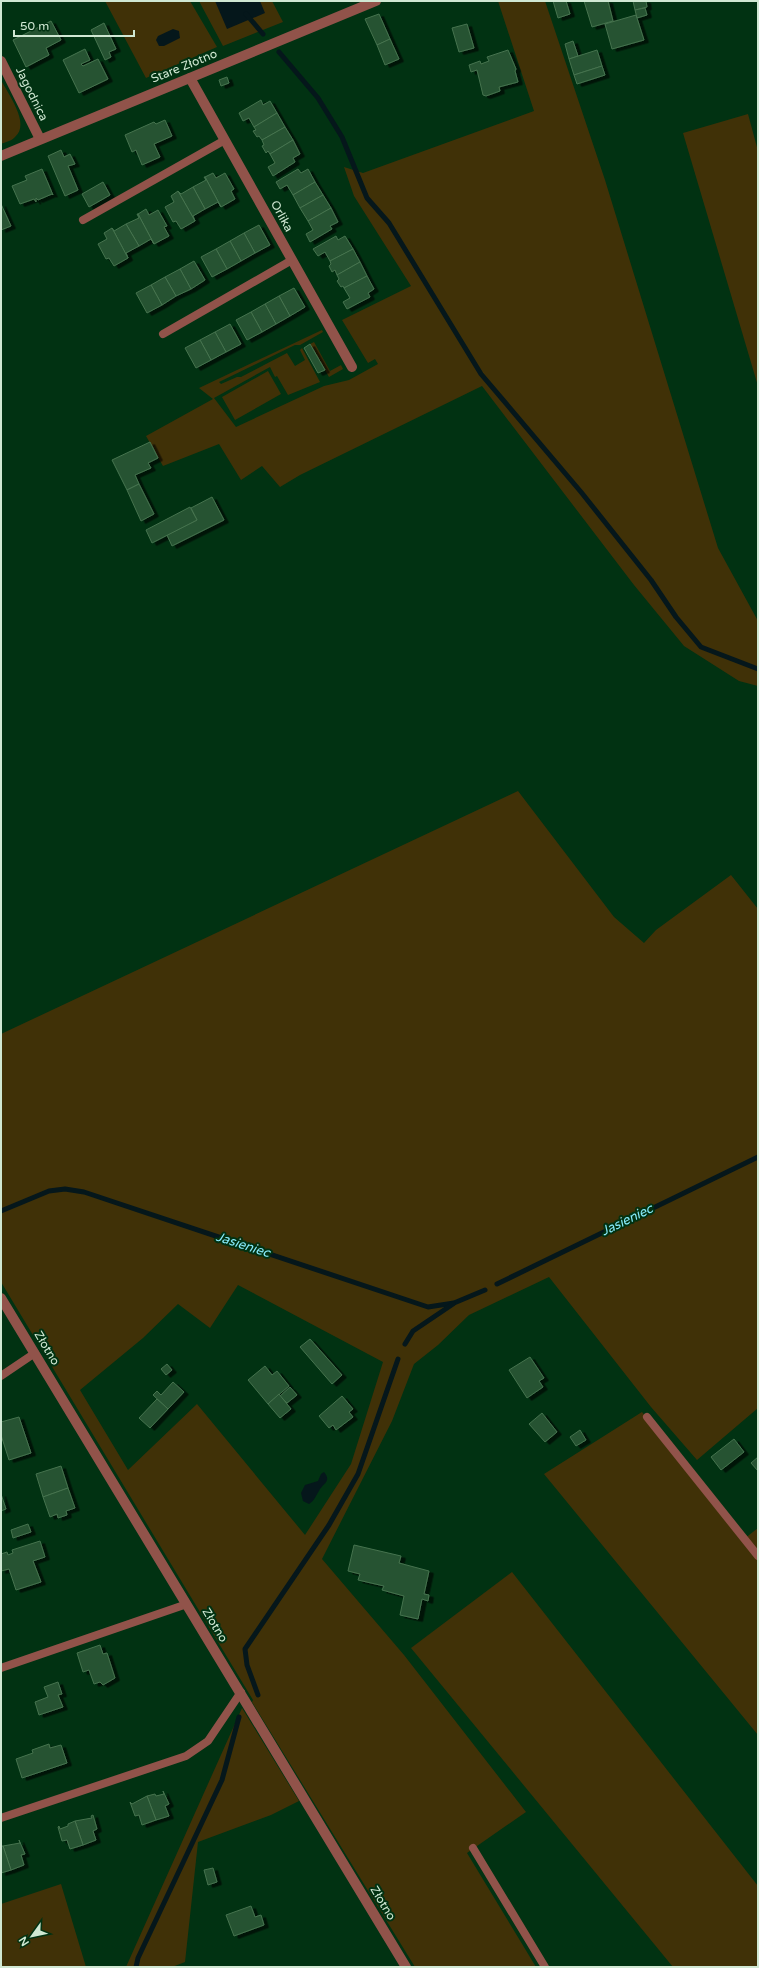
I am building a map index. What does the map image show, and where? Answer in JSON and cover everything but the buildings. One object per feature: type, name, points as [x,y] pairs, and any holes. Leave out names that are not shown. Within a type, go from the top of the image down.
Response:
[{"type":"street","name":"Stare Złotno","points":[[1,156],[190,78],[362,4],[376,1]]},
{"type":"street","name":"Jagodnica","points":[[1,61],[40,139]]},
{"type":"street","name":"Orlika","points":[[190,78],[352,367]]},
{"type":"street","name":"Złotno","points":[[1,1298],[241,1692],[406,1967]]},
{"type":"lane","points":[[83,220],[225,140]]},
{"type":"lane","points":[[163,334],[292,260]]},
{"type":"lane","points":[[1,1376],[35,1353]]},
{"type":"lane","points":[[647,1416],[758,1556]]},
{"type":"lane","points":[[1,1668],[187,1604]]},
{"type":"lane","points":[[1,1818],[186,1756],[208,1741],[241,1692]]},
{"type":"lane","points":[[473,1848],[545,1967]]},
{"type":"shaded area","points":[[105,1],[190,1],[217,47],[146,78]]},
{"type":"shaded area","points":[[199,1],[272,1],[283,22],[223,46]]},
{"type":"shaded area","points":[[215,1],[260,1],[265,13],[227,29]]},
{"type":"shaded area","points":[[498,1],[545,1],[605,180],[718,548],[758,621],[758,686],[739,681],[684,646],[634,585],[482,386],[300,475],[280,487],[262,466],[241,480],[219,444],[163,466],[146,436],[213,399],[199,388],[322,330],[323,332],[300,345],[295,345],[219,382],[221,384],[237,377],[241,377],[287,353],[295,366],[305,360],[300,350],[302,348],[320,382],[288,395],[277,376],[275,377],[270,367],[214,398],[236,427],[324,386],[349,380],[378,364],[375,359],[368,363],[342,320],[411,286],[354,196],[344,167],[363,173],[534,111]]},
{"type":"shaded area","points":[[173,29],[179,31],[180,38],[164,46],[159,46],[156,40],[158,36]]},
{"type":"shaded area","points":[[1,80],[17,109],[21,125],[14,138],[1,144]]},
{"type":"shaded area","points":[[748,114],[758,151],[758,386],[683,133]]},
{"type":"shaded area","points":[[314,342],[330,371],[341,365],[343,369],[329,377],[310,344]]},
{"type":"shaded area","points":[[268,371],[281,394],[235,420],[222,397]]},
{"type":"shaded area","points":[[518,791],[614,917],[644,943],[656,930],[731,875],[758,909],[758,1408],[697,1460],[651,1407],[549,1277],[469,1315],[438,1345],[414,1364],[392,1421],[322,1559],[404,1655],[526,1812],[467,1853],[536,1967],[415,1967],[252,1702],[253,1700],[1,1282],[1,1034]],"holes":[[[238,1285],[383,1362],[351,1464],[305,1535],[197,1404],[128,1470],[80,1390],[143,1338],[178,1304],[210,1328]]]},
{"type":"shaded area","points":[[642,1412],[744,1539],[758,1528],[758,1735],[544,1474]]},
{"type":"shaded area","points":[[324,1472],[327,1480],[314,1500],[309,1504],[303,1501],[301,1493],[305,1485],[318,1481],[321,1474]]},
{"type":"shaded area","points":[[512,1572],[758,1886],[758,1967],[673,1967],[411,1648]]},
{"type":"shaded area","points":[[242,1708],[299,1801],[271,1815],[198,1842],[185,1962],[172,1967],[126,1967]]},
{"type":"shaded area","points":[[61,1884],[86,1967],[1,1967],[1,1904]]},
{"type":"waterway","points":[[246,14],[263,34]]},
{"type":"waterway","points":[[279,52],[318,98],[342,137],[367,198],[389,223],[481,374],[581,492],[651,580],[676,617],[701,647],[758,669]]},
{"type":"waterway","name":"Jasieniec","points":[[497,1284],[758,1157]]},
{"type":"waterway","name":"Jasieniec","points":[[1,1211],[49,1191],[65,1189],[84,1192],[428,1307],[454,1303],[485,1290]]},
{"type":"waterway","points":[[405,1344],[413,1331],[453,1304]]},
{"type":"waterway","points":[[258,1695],[247,1665],[245,1649],[329,1525],[358,1474],[398,1359]]},
{"type":"waterway","points":[[136,1967],[138,1958],[222,1780],[239,1717]]}]
